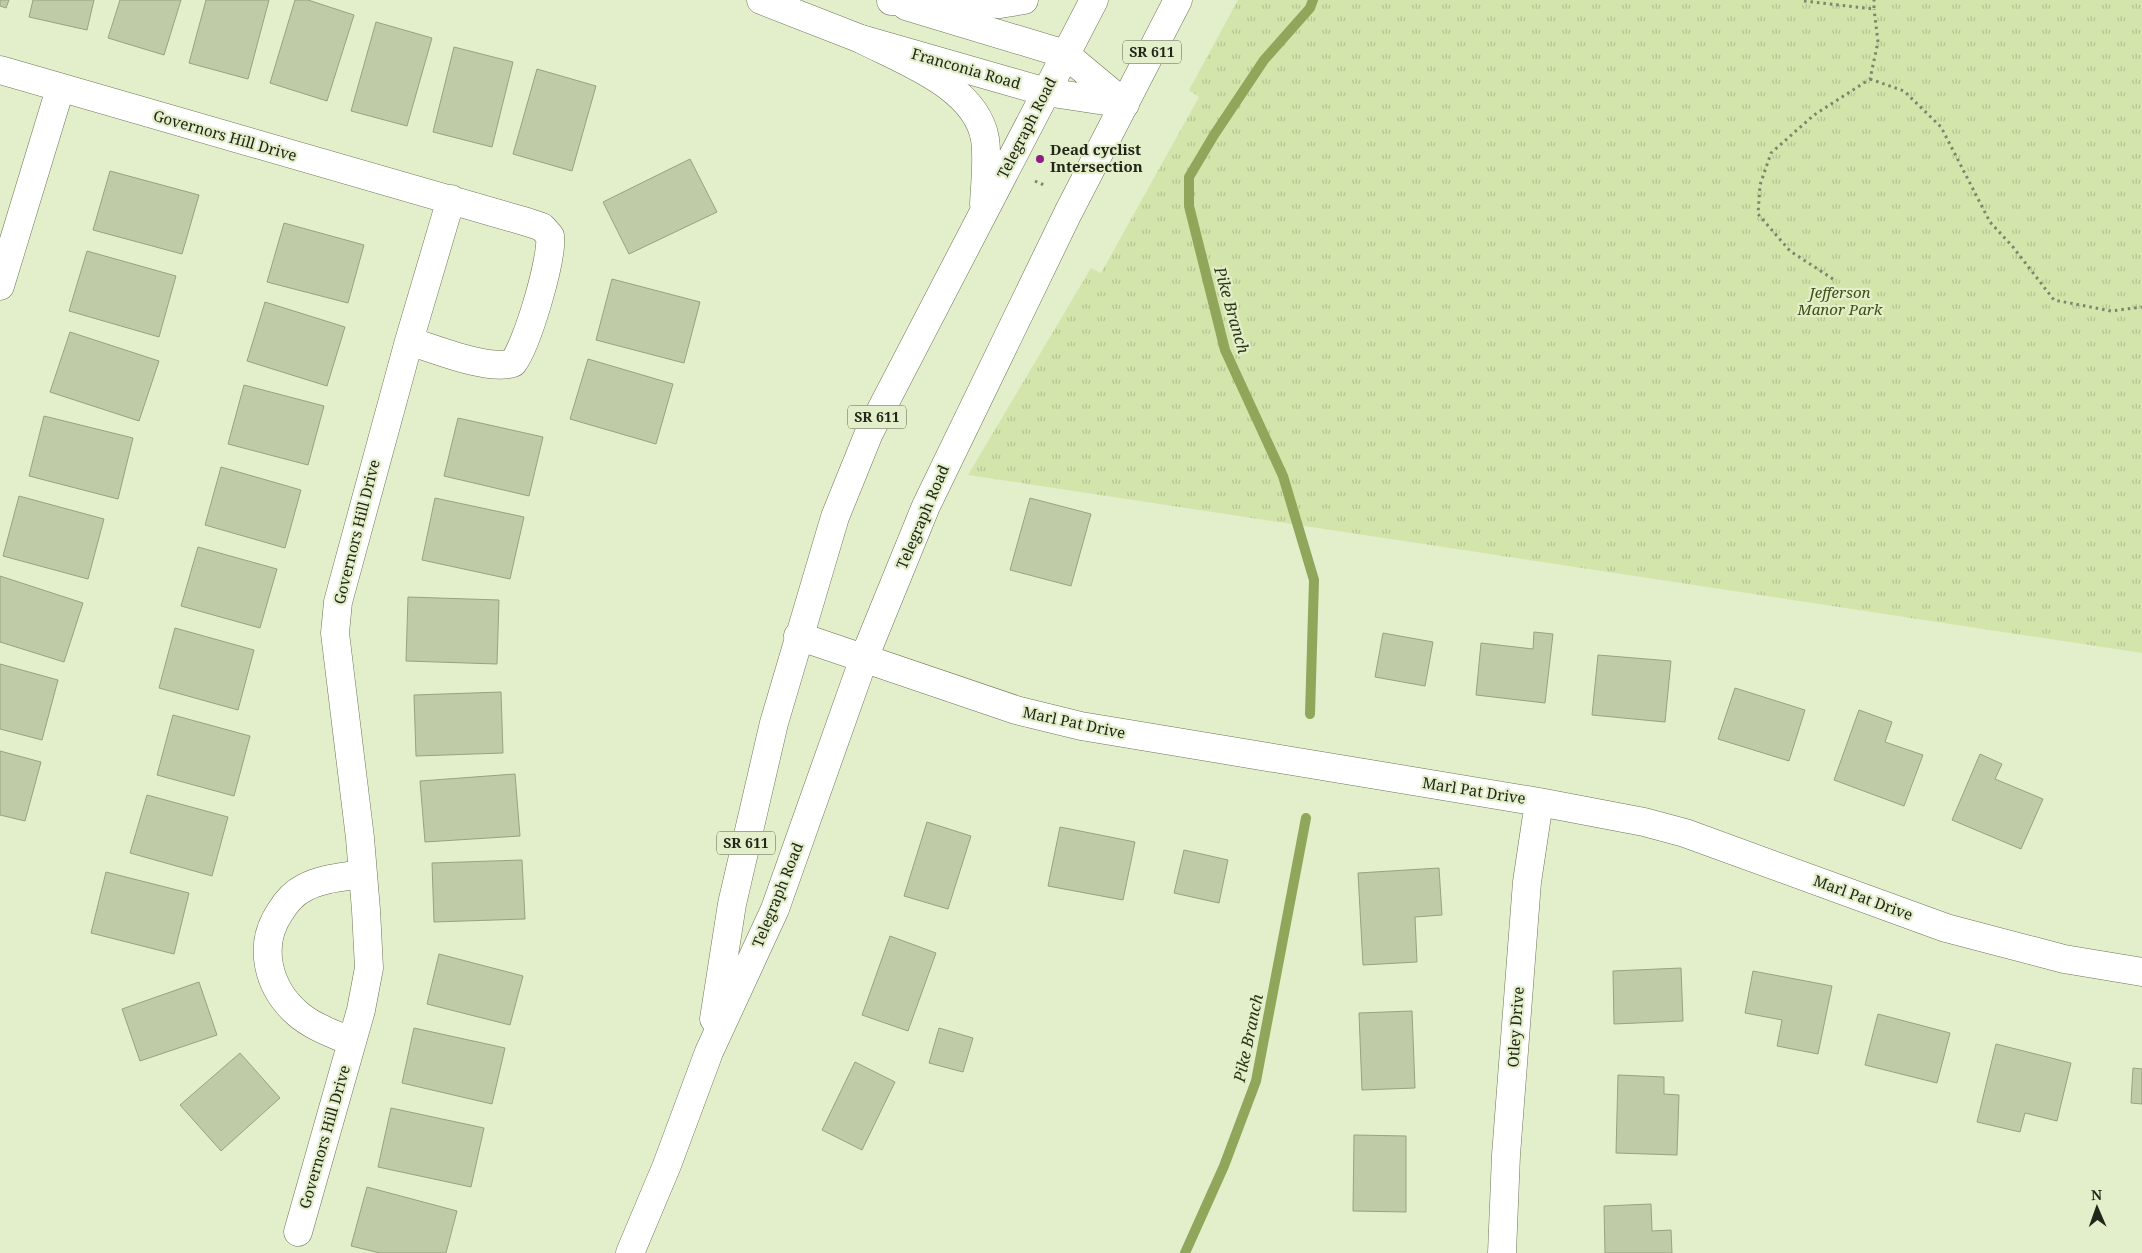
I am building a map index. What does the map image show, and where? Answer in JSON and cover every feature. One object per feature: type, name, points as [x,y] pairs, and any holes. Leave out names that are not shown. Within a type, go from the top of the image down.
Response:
[{"type":"street","name":"Franconia Road","points":[[761,0],[861,39],[1046,92],[1125,104]]},
{"type":"street","points":[[889,0],[1000,4],[1024,0]]},
{"type":"street","points":[[889,0],[1066,54],[1125,104]]},
{"type":"street","name":"Telegraph Road","points":[[709,1052],[732,904],[774,723],[798,636],[835,517],[869,433],[1094,0]]},
{"type":"street","name":"Telegraph Road","points":[[630,1253],[667,1165],[709,1052],[775,909],[864,658],[926,506],[1068,213],[1178,0]]},
{"type":"street","points":[[861,39],[935,77],[959,94],[978,116],[985,139],[984,211]]},
{"type":"street","name":"Governors Hill Drive","points":[[0,70],[60,89],[451,199],[542,227],[550,236],[550,255],[525,343],[513,363],[496,366],[409,341]]},
{"type":"street","points":[[0,286],[60,89]]},
{"type":"street","name":"Governors Hill Drive","points":[[298,1232],[361,1010],[368,968],[364,874],[335,633],[338,602],[409,341],[451,199]]},
{"type":"street","name":"Marl Pat Drive","points":[[798,636],[1016,710],[1072,724],[1539,802],[1644,822],[1685,833],[1946,928],[2064,959],[2142,972]]},
{"type":"street","name":"Otley Drive","points":[[1502,1253],[1506,1155],[1527,882],[1539,802]]},
{"type":"street","points":[[352,1042],[311,1023],[288,1004],[277,991],[270,974],[267,949],[269,932],[276,918],[294,894],[311,884],[324,880],[364,874]]},
{"type":"path","points":[[1833,279],[1790,251],[1758,214],[1760,185],[1771,153],[1814,115],[1870,79],[1878,42],[1874,0]]},
{"type":"path","points":[[1804,1],[1874,9]]},
{"type":"path","points":[[1870,79],[1904,92],[1941,126],[1990,222],[2013,247],[2054,300],[2111,311],[2142,308]]},
{"type":"green space","name":"Jefferson Manor Park","points":[[1238,0],[2142,0],[2142,653],[968,475],[1091,268],[1101,273],[1199,97],[1189,90]]},
{"type":"building","points":[[0,0],[9,0],[6,8],[0,6]]},
{"type":"building","points":[[33,0],[94,0],[87,30],[29,17]]},
{"type":"building","points":[[120,0],[181,0],[164,55],[108,38]]},
{"type":"building","points":[[206,0],[269,0],[248,79],[189,63]]},
{"type":"building","points":[[295,0],[308,0],[354,15],[327,101],[270,83]]},
{"type":"building","points":[[376,22],[432,38],[407,126],[351,111]]},
{"type":"building","points":[[454,47],[513,62],[492,147],[433,132]]},
{"type":"building","points":[[537,69],[596,86],[572,171],[513,154]]},
{"type":"building","points":[[690,159],[717,212],[629,254],[603,202]]},
{"type":"building","points":[[110,171],[199,195],[182,254],[93,230]]},
{"type":"building","points":[[284,223],[364,245],[348,303],[267,282]]},
{"type":"building","points":[[87,251],[176,276],[159,337],[69,311]]},
{"type":"building","points":[[612,279],[700,302],[684,363],[596,340]]},
{"type":"building","points":[[265,302],[345,327],[327,386],[247,361]]},
{"type":"building","points":[[70,332],[159,361],[139,421],[50,392]]},
{"type":"building","points":[[588,359],[673,384],[656,444],[570,419]]},
{"type":"building","points":[[244,385],[324,406],[308,465],[228,444]]},
{"type":"building","points":[[44,416],[133,438],[118,499],[29,476]]},
{"type":"building","points":[[458,418],[543,437],[529,496],[444,476]]},
{"type":"building","points":[[221,467],[301,490],[285,548],[205,525]]},
{"type":"building","points":[[19,496],[104,519],[88,579],[3,556]]},
{"type":"building","points":[[435,498],[524,517],[510,579],[422,560]]},
{"type":"building","points":[[1030,498],[1091,514],[1071,586],[1010,570]]},
{"type":"building","points":[[198,547],[277,569],[260,628],[181,606]]},
{"type":"building","points":[[0,576],[83,603],[64,662],[0,642]]},
{"type":"building","points":[[408,597],[499,600],[497,664],[406,661]]},
{"type":"building","points":[[175,628],[254,650],[238,710],[159,688]]},
{"type":"building","points":[[1534,632],[1553,634],[1545,703],[1476,695],[1481,643],[1533,649]]},
{"type":"building","points":[[1383,633],[1433,642],[1425,686],[1375,677]]},
{"type":"building","points":[[1598,655],[1671,661],[1665,722],[1592,715]]},
{"type":"building","points":[[0,664],[58,680],[42,740],[0,729]]},
{"type":"building","points":[[1735,688],[1805,710],[1789,761],[1718,739]]},
{"type":"building","points":[[501,692],[503,753],[416,756],[414,695]]},
{"type":"building","points":[[1859,710],[1892,722],[1885,742],[1923,755],[1904,806],[1834,780]]},
{"type":"building","points":[[173,715],[250,736],[234,796],[157,775]]},
{"type":"building","points":[[0,751],[41,762],[25,821],[0,815]]},
{"type":"building","points":[[1980,754],[2002,764],[1995,779],[2043,799],[2021,849],[1952,820]]},
{"type":"building","points":[[515,774],[520,836],[425,842],[420,781]]},
{"type":"building","points":[[147,795],[228,817],[212,876],[130,853]]},
{"type":"building","points":[[927,822],[971,836],[948,909],[904,896]]},
{"type":"building","points":[[1060,827],[1135,842],[1123,900],[1048,886]]},
{"type":"building","points":[[1184,850],[1228,860],[1219,903],[1174,893]]},
{"type":"building","points":[[522,860],[525,919],[434,922],[432,863]]},
{"type":"building","points":[[1439,868],[1442,915],[1415,917],[1417,962],[1363,965],[1358,873]]},
{"type":"building","points":[[106,872],[189,893],[174,954],[91,933]]},
{"type":"building","points":[[890,936],[936,953],[908,1031],[862,1015]]},
{"type":"building","points":[[439,954],[523,976],[510,1025],[427,1004]]},
{"type":"building","points":[[1681,968],[1683,1021],[1614,1024],[1613,971]]},
{"type":"building","points":[[1753,971],[1832,986],[1818,1054],[1777,1046],[1782,1020],[1745,1013]]},
{"type":"building","points":[[199,982],[217,1035],[140,1061],[122,1009]]},
{"type":"building","points":[[1412,1011],[1415,1088],[1362,1090],[1359,1013]]},
{"type":"building","points":[[1878,1014],[1950,1033],[1937,1083],[1865,1065]]},
{"type":"building","points":[[414,1028],[505,1048],[492,1104],[402,1083]]},
{"type":"building","points":[[939,1028],[973,1038],[963,1072],[929,1063]]},
{"type":"building","points":[[1996,1044],[2071,1063],[2057,1121],[2025,1113],[2020,1132],[1977,1122]]},
{"type":"building","points":[[240,1053],[280,1098],[221,1151],[180,1105]]},
{"type":"building","points":[[855,1062],[895,1082],[862,1150],[822,1130]]},
{"type":"building","points":[[2133,1068],[2142,1069],[2142,1104],[2131,1103]]},
{"type":"building","points":[[1618,1075],[1664,1077],[1664,1094],[1679,1095],[1677,1155],[1616,1153]]},
{"type":"building","points":[[391,1108],[484,1128],[471,1187],[378,1167]]},
{"type":"building","points":[[1354,1135],[1406,1136],[1406,1212],[1353,1211]]},
{"type":"building","points":[[367,1187],[457,1211],[446,1253],[380,1253],[351,1246]]},
{"type":"building","points":[[1651,1204],[1652,1231],[1671,1230],[1672,1253],[1605,1253],[1604,1206]]},
{"type":"waterway","name":"Pike Branch","points":[[1310,714],[1314,580],[1283,476],[1225,350],[1189,206],[1189,177],[1214,135],[1264,60],[1310,8],[1313,0]]},
{"type":"waterway","name":"Pike Branch","points":[[1185,1253],[1224,1166],[1256,1081],[1306,818]]},
{"type":"place","name":"Dead cyclist Intersection","points":[[1040,159]]}]
